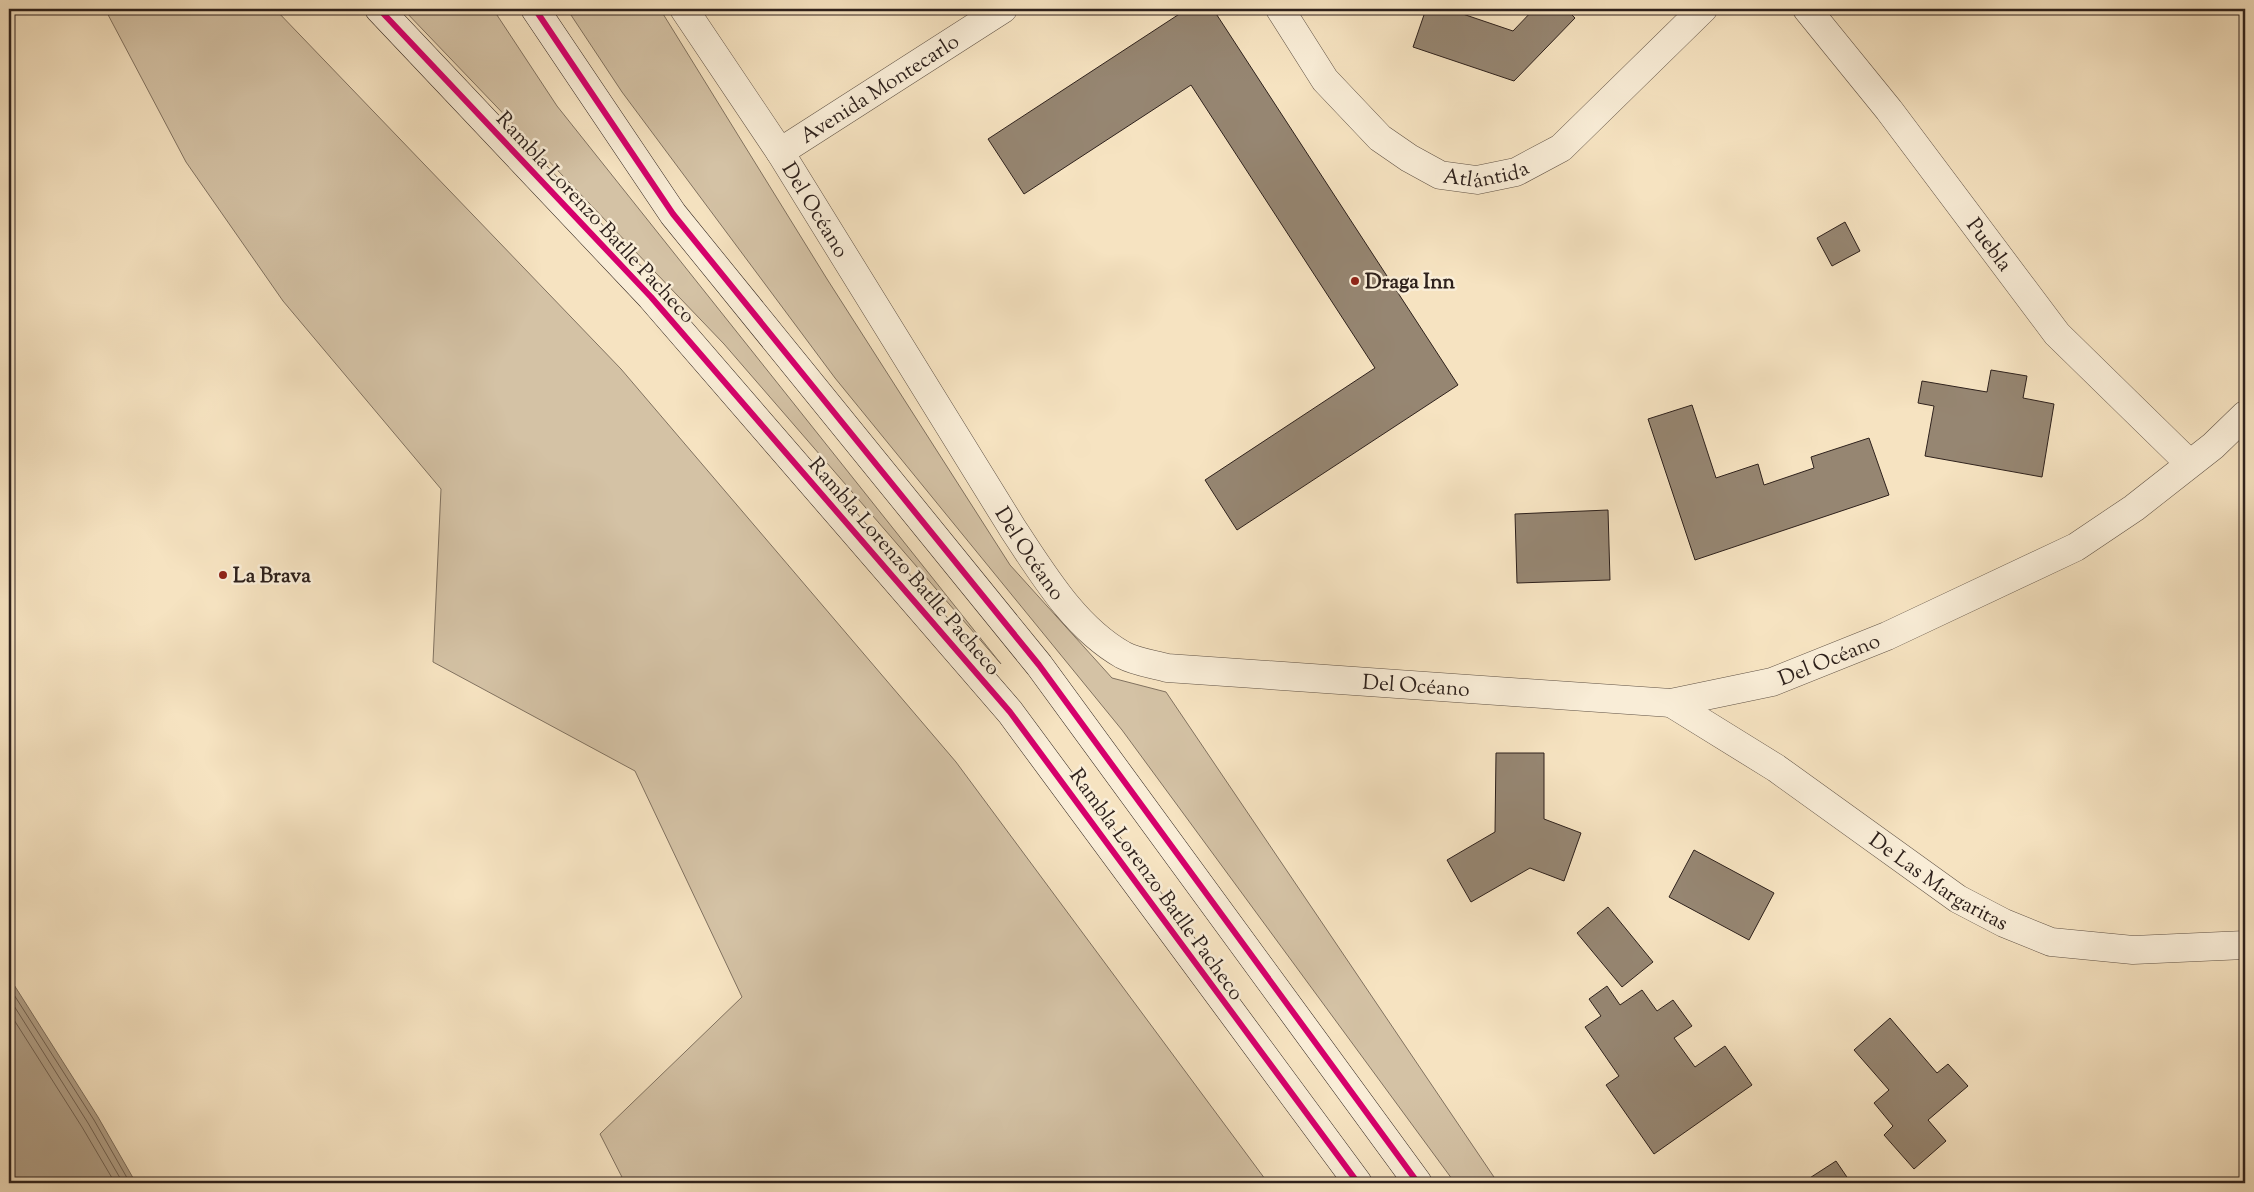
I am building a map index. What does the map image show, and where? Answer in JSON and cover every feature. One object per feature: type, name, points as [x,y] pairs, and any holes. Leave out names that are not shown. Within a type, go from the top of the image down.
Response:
[{"type":"street","name":"Rambla Lorenzo Batlle Pacheco","points":[[380,9],[651,297],[1010,712],[1358,1183]]},
{"type":"street","name":"Rambla Lorenzo Batlle Pacheco","points":[[535,9],[673,214],[1039,665],[1418,1183]]},
{"type":"street","points":[[684,9],[780,152]]},
{"type":"street","name":"Avenida Montecarlo","points":[[780,152],[1003,9]]},
{"type":"street","name":"Atlántida","points":[[1280,9],[1325,80],[1380,138],[1409,158],[1440,175],[1477,180],[1516,172],[1561,148],[1703,9]]},
{"type":"street","name":"Puebla","points":[[1806,9],[1889,110],[2057,334],[2189,463]]},
{"type":"street","name":"Del Océano","points":[[780,152],[1007,520],[1047,580],[1091,633],[1124,656],[1167,668],[1670,703],[1772,682],[1887,636],[2076,547],[2134,508],[2213,446],[2245,415]]},
{"type":"street","name":"De Las Margaritas","points":[[1670,703],[1776,768],[1958,899],[2004,923],[2051,942],[2133,950],[2245,945]]},
{"type":"shaded area","points":[[105,9],[275,9],[621,369],[956,762],[1268,1183],[625,1183],[600,1134],[742,997],[635,771],[433,662],[441,489],[283,301],[186,162]]},
{"type":"shaded area","points":[[403,9],[493,9],[557,106],[1001,664],[724,344]]},
{"type":"shaded area","points":[[567,9],[660,9],[827,279],[1010,565],[1112,678],[1166,692],[1498,1183],[1455,1183],[1122,730],[835,378],[622,92]]},
{"type":"water","points":[[9,977],[98,1117],[136,1183],[9,1183]]},
{"type":"building","name":"Draga Inn","points":[[1187,9],[1213,9],[1458,385],[1237,530],[1205,480],[1375,368],[1191,85],[1024,194],[988,139]]},
{"type":"building","points":[[1426,9],[1448,9],[1513,31],[1534,9],[1566,9],[1575,18],[1514,81],[1413,47]]},
{"type":"building","points":[[1845,222],[1860,251],[1832,266],[1817,238]]},
{"type":"building","points":[[1991,370],[2027,376],[2023,398],[2054,404],[2042,477],[1925,456],[1934,406],[1918,403],[1922,381],[1987,392]]},
{"type":"building","points":[[1692,405],[1716,478],[1758,464],[1764,485],[1814,468],[1811,457],[1869,438],[1889,495],[1695,560],[1648,419]]},
{"type":"building","points":[[1608,510],[1610,580],[1517,583],[1515,514]]},
{"type":"building","points":[[1496,753],[1544,753],[1544,819],[1581,833],[1564,881],[1530,868],[1471,902],[1447,860],[1495,832]]},
{"type":"building","points":[[1694,850],[1774,893],[1749,940],[1669,897]]},
{"type":"building","points":[[1608,907],[1653,962],[1622,987],[1577,933]]},
{"type":"building","points":[[1607,986],[1620,1005],[1642,990],[1657,1011],[1673,1000],[1692,1026],[1674,1038],[1695,1067],[1725,1046],[1752,1085],[1654,1154],[1606,1085],[1619,1076],[1585,1027],[1601,1016],[1589,999]]},
{"type":"building","points":[[1890,1018],[1937,1073],[1948,1064],[1968,1086],[1928,1120],[1946,1141],[1914,1169],[1884,1135],[1893,1126],[1874,1103],[1889,1090],[1854,1050]]},
{"type":"building","points":[[1836,1161],[1851,1183],[1802,1183]]},
{"type":"cycle path","points":[[379,9],[651,297],[1010,712],[1358,1183]]},
{"type":"cycle path","points":[[535,9],[673,214],[1039,665],[1418,1183]]},
{"type":"place","name":"Draga Inn","points":[[1355,281]]},
{"type":"place","name":"La Brava","points":[[223,575]]}]
